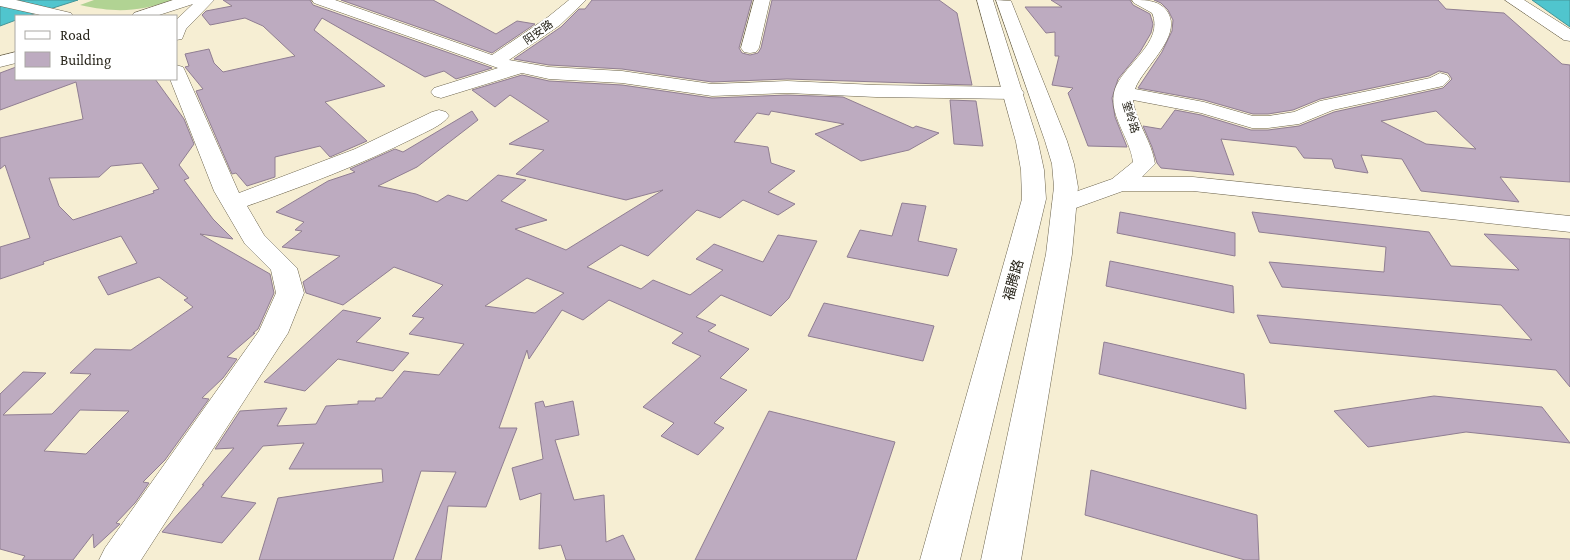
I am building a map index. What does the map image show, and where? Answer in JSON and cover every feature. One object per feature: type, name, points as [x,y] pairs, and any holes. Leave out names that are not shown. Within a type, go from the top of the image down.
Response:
[{"type":"street","points":[[143,15],[189,0]]},
{"type":"street","points":[[178,28],[206,0]]},
{"type":"street","points":[[320,0],[496,61],[519,68],[549,73],[622,77],[712,90],[787,87],[876,91],[1014,93]]},
{"type":"street","name":"阳安路","points":[[496,61],[554,21],[578,0]]},
{"type":"street","points":[[750,48],[762,0]]},
{"type":"street","name":"福腾路","points":[[940,560],[1034,199],[1035,184],[1031,160],[1014,93],[985,0]]},
{"type":"street","points":[[1001,560],[1059,254],[1066,187],[1060,156],[1003,0]]},
{"type":"street","name":"奎岭路","points":[[1120,184],[1144,164],[1144,153],[1130,124],[1124,99],[1130,78],[1160,37],[1163,18],[1161,12],[1140,0]]},
{"type":"street","points":[[1513,0],[1570,36]]},
{"type":"street","points":[[0,1],[59,15]]},
{"type":"street","points":[[0,62],[15,57]]},
{"type":"street","points":[[440,92],[519,68]]},
{"type":"street","points":[[120,560],[273,333],[290,293],[284,268],[254,239],[226,191],[178,76]]},
{"type":"street","points":[[1126,93],[1204,108],[1252,122],[1268,122],[1299,118],[1327,105],[1402,90],[1436,82],[1440,79]]},
{"type":"street","points":[[233,203],[318,174],[415,130],[439,116]]},
{"type":"street","points":[[1064,204],[1120,184],[1193,184],[1570,224]]},
{"type":"green space","points":[[94,0],[173,0],[148,7],[127,10],[80,5]]},
{"type":"water","points":[[0,0],[78,0],[31,15],[15,15],[15,20],[0,26]]},
{"type":"water","points":[[1532,0],[1570,0],[1570,27]]},
{"type":"building","points":[[223,0],[310,0],[313,5],[492,68],[456,79],[444,71],[425,77],[322,18],[314,30],[385,86],[325,102],[367,141],[330,157],[320,146],[275,157],[275,177],[247,186],[236,173],[232,174],[196,91],[203,89],[185,67],[189,66],[185,54],[209,49],[214,63],[223,72],[295,56],[263,26],[245,18],[210,25],[202,15],[206,11],[232,6]]},
{"type":"building","points":[[341,0],[433,0],[496,34],[517,21],[535,24],[492,53]]},
{"type":"building","points":[[592,0],[752,0],[739,48],[742,53],[750,55],[758,53],[761,48],[772,0],[939,0],[957,13],[972,85],[787,79],[712,82],[622,69],[549,65],[514,59],[561,27],[579,9],[585,9]]},
{"type":"building","points":[[1051,0],[1130,0],[1133,5],[1150,14],[1153,24],[1151,33],[1140,52],[1118,79],[1112,98],[1115,117],[1127,147],[1088,146],[1068,93],[1073,88],[1052,85],[1059,56],[1055,56],[1055,32],[1046,33],[1025,7],[1062,7]]},
{"type":"building","points":[[1154,0],[1438,0],[1446,9],[1504,13],[1562,64],[1570,65],[1570,182],[1500,177],[1519,202],[1421,191],[1402,159],[1361,155],[1368,173],[1335,168],[1332,159],[1304,158],[1296,147],[1221,139],[1234,175],[1161,168],[1157,163],[1143,126],[1161,129],[1175,110],[1201,115],[1251,130],[1268,130],[1299,126],[1334,112],[1443,88],[1452,79],[1448,73],[1439,71],[1429,76],[1320,99],[1293,110],[1268,114],[1253,114],[1204,100],[1138,88],[1162,52],[1172,31],[1173,20],[1168,10],[1161,3]],"holes":[[[1436,111],[1476,149],[1426,144],[1381,121]]]},
{"type":"building","points":[[15,67],[15,80],[156,80],[184,119],[194,144],[179,165],[189,178],[184,180],[213,219],[233,239],[200,234],[270,274],[274,293],[258,329],[227,357],[237,359],[223,378],[202,398],[209,399],[165,460],[143,482],[149,483],[135,503],[116,523],[120,524],[94,548],[93,534],[73,560],[22,560],[25,556],[0,549],[0,394],[23,372],[46,373],[3,415],[52,414],[91,374],[70,373],[95,349],[131,350],[193,307],[184,300],[188,298],[159,277],[108,295],[98,277],[137,263],[121,236],[43,262],[44,264],[0,279],[0,247],[30,238],[5,165],[0,169],[0,138],[83,119],[76,82],[0,110],[0,73]],"holes":[[[142,163],[159,189],[153,191],[154,193],[73,220],[59,206],[49,178],[99,177],[111,166]],[[80,410],[129,411],[86,454],[44,451]]]},
{"type":"building","points":[[522,75],[549,81],[622,85],[712,98],[787,95],[843,97],[913,128],[916,126],[939,133],[909,150],[861,161],[815,134],[844,124],[771,111],[769,115],[757,113],[734,142],[768,147],[771,163],[795,171],[768,192],[795,204],[778,215],[743,200],[720,218],[697,210],[648,256],[621,245],[587,267],[641,289],[653,280],[690,295],[723,270],[696,259],[714,244],[763,262],[778,235],[817,241],[789,298],[771,316],[721,295],[696,317],[716,325],[708,331],[749,349],[720,378],[747,390],[714,423],[724,428],[698,455],[661,436],[674,423],[643,407],[701,356],[672,343],[683,333],[609,300],[583,320],[562,310],[529,359],[527,350],[499,428],[517,428],[486,507],[448,506],[441,560],[415,560],[456,472],[421,471],[393,560],[259,560],[278,498],[383,482],[382,469],[289,469],[304,443],[263,446],[221,497],[256,503],[222,543],[162,532],[234,448],[215,449],[240,411],[287,408],[277,426],[316,424],[326,406],[358,404],[358,401],[375,401],[376,398],[382,398],[404,371],[439,375],[464,344],[409,334],[424,318],[412,316],[443,285],[394,267],[343,305],[306,293],[303,282],[340,256],[282,247],[302,231],[295,230],[304,222],[276,212],[328,181],[355,172],[350,169],[395,149],[403,152],[472,111],[478,120],[417,167],[378,186],[416,194],[437,202],[448,195],[467,201],[498,175],[526,180],[501,201],[547,220],[515,229],[566,250],[663,190],[626,200],[516,174],[544,150],[509,144],[549,121],[510,95],[495,107],[472,90]],"holes":[[[527,278],[564,293],[535,313],[485,306]]]},
{"type":"building","points":[[950,100],[976,101],[983,146],[954,144]]},
{"type":"building","points":[[902,203],[926,206],[918,241],[957,249],[948,276],[847,257],[860,230],[892,236]]},
{"type":"building","points":[[1120,212],[1235,233],[1235,256],[1117,233]]},
{"type":"building","points":[[1252,212],[1429,232],[1451,266],[1519,270],[1484,234],[1570,239],[1570,387],[1556,370],[1270,343],[1257,315],[1532,340],[1501,305],[1282,287],[1269,262],[1384,272],[1386,247],[1259,232]]},
{"type":"building","points":[[1110,261],[1233,286],[1234,313],[1106,286]]},
{"type":"building","points":[[824,303],[934,326],[923,361],[808,336]]},
{"type":"building","points":[[343,310],[381,318],[356,342],[409,353],[393,371],[338,359],[305,391],[264,382]]},
{"type":"building","points":[[1104,342],[1244,374],[1246,409],[1099,374]]},
{"type":"building","points":[[1434,396],[1542,407],[1570,443],[1466,432],[1368,447],[1334,411]]},
{"type":"building","points":[[543,401],[545,407],[573,401],[579,435],[555,440],[574,500],[604,495],[606,542],[623,535],[635,560],[566,560],[561,545],[539,549],[541,493],[520,500],[512,468],[543,459],[535,403]]},
{"type":"building","points":[[769,411],[895,442],[856,560],[695,560]]},
{"type":"building","points":[[1091,470],[1257,515],[1259,560],[1245,560],[1085,515]]}]
